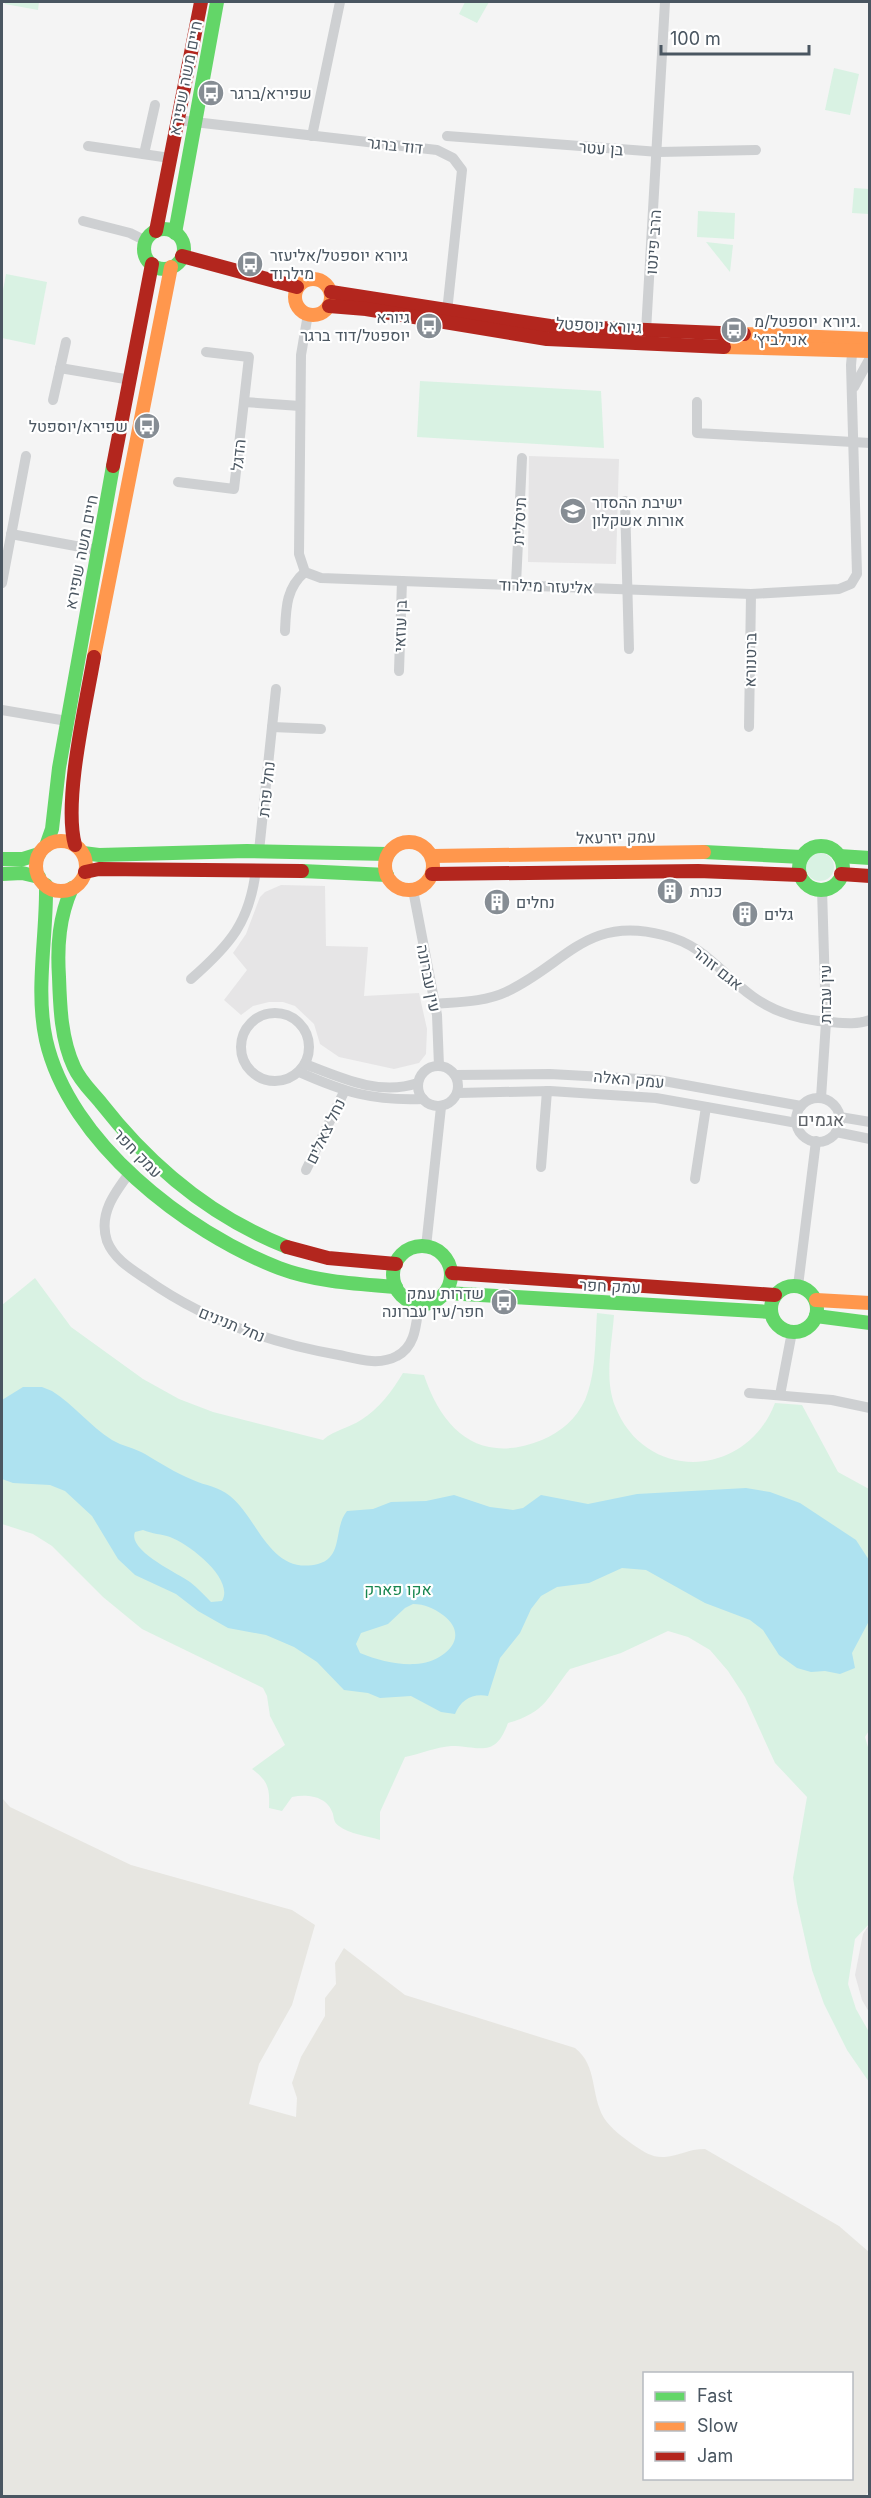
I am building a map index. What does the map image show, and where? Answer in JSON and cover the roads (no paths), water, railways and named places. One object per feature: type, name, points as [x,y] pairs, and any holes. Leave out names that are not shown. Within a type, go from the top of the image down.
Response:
[{"type":"street","name":"חיים משה שפירא","points":[[156,231],[201,2]]},
{"type":"street","name":"חיים משה שפירא","points":[[175,233],[193,122],[217,2]]},
{"type":"street","points":[[312,136],[340,2]]},
{"type":"street","name":"הרב פינטו","points":[[646,331],[659,152],[665,2]]},
{"type":"street","points":[[144,154],[155,105]]},
{"type":"street","name":"דוד ברגר","points":[[177,120],[436,150],[453,158],[462,170],[447,312]]},
{"type":"street","name":"בן עטר","points":[[447,136],[659,152],[756,150]]},
{"type":"street","points":[[88,146],[170,158]]},
{"type":"street","points":[[83,221],[130,233],[146,241]]},
{"type":"street","points":[[166,229],[175,233],[182,241],[182,256],[171,267],[161,268],[152,264],[146,256],[146,241],[156,231],[166,229]]},
{"type":"street","points":[[182,256],[279,279],[297,287]]},
{"type":"street","name":"חיים משה שפירא","points":[[42,850],[52,829],[67,721],[97,550],[152,264]]},
{"type":"street","name":"חיים משה שפירא","points":[[79,849],[71,830],[73,796],[84,718],[103,603],[171,267]]},
{"type":"street","points":[[318,279],[330,299],[317,315],[308,314],[296,303],[297,287],[306,280],[318,279]]},
{"type":"street","name":"גיורא יוספטל","points":[[330,299],[550,326],[859,343],[870,351]]},
{"type":"street","name":"גיורא יוספטל","points":[[330,299],[366,309],[547,339],[859,343]]},
{"type":"street","points":[[285,631],[286,603],[294,581],[305,572],[299,554],[300,406],[301,355],[308,314]]},
{"type":"street","points":[[53,400],[66,342]]},
{"type":"street","name":"אליעזר מילרוד","points":[[305,572],[321,578],[751,594],[839,589],[851,584],[857,574],[853,390],[859,343]]},
{"type":"street","name":"הדגל","points":[[178,482],[234,489],[249,357],[206,352]]},
{"type":"street","name":"אליעזר מילרוד","points":[[853,390],[856,379],[870,358]]},
{"type":"street","points":[[60,368],[131,380]]},
{"type":"street","points":[[244,402],[300,406]]},
{"type":"street","points":[[697,402],[697,433],[854,443],[870,442]]},
{"type":"street","points":[[2,583],[26,456]]},
{"type":"street","name":"תיסלית","points":[[516,584],[522,458]]},
{"type":"street","points":[[625,501],[629,649]]},
{"type":"street","points":[[11,534],[97,550]]},
{"type":"street","name":"בן עוזאי","points":[[399,670],[402,581]]},
{"type":"street","name":"ברטנורא","points":[[749,727],[751,594]]},
{"type":"street","name":"נחל פרת","points":[[260,851],[276,689]]},
{"type":"street","points":[[2,710],[67,721]]},
{"type":"street","points":[[272,727],[321,729]]},
{"type":"street","points":[[2,859],[42,850],[58,841],[99,855],[260,851],[388,854]]},
{"type":"street","points":[[410,842],[423,846],[432,856],[432,874],[424,885],[413,890],[400,888],[387,875],[385,867],[388,854],[397,844],[410,842]]},
{"type":"street","points":[[839,856],[841,874],[834,885],[822,890],[809,886],[800,875],[802,857],[809,849],[819,846],[829,848],[839,856],[870,858]]},
{"type":"street","points":[[2,874],[22,873],[59,890],[72,888],[85,872],[79,849]]},
{"type":"street","points":[[42,850],[36,866],[43,881]]},
{"type":"street","name":"עמק יזרעאל","points":[[432,856],[698,852],[802,857]]},
{"type":"street","points":[[85,872],[99,869],[256,869],[387,875]]},
{"type":"street","points":[[191,979],[232,939],[246,916],[254,894],[256,869]]},
{"type":"street","points":[[432,874],[698,871],[800,875]]},
{"type":"street","points":[[841,874],[870,876]]},
{"type":"street","name":"עמק חפר","points":[[43,881],[42,1011],[46,1041],[55,1074],[86,1122],[130,1171],[155,1194],[206,1231],[256,1258],[313,1278],[396,1287]]},
{"type":"street","name":"עמק חפר","points":[[72,888],[61,910],[58,947],[60,1005],[65,1039],[74,1068],[104,1108],[143,1152],[170,1176],[241,1226],[287,1246],[318,1256],[396,1264]]},
{"type":"street","name":"עין עברונה","points":[[413,890],[435,1005],[439,1066]]},
{"type":"street","name":"עין עבדת","points":[[821,1098],[826,1022],[822,890]]},
{"type":"street","name":"אגם זוהר","points":[[435,1005],[503,994],[536,975],[579,944],[597,936],[641,931],[662,934],[700,950],[752,996],[773,1009],[799,1018],[826,1022],[849,1024],[870,1020]]},
{"type":"street","points":[[302,1068],[309,1044],[306,1033],[289,1017],[266,1014],[248,1027],[241,1049],[250,1070],[270,1081],[281,1081],[302,1068],[351,1082],[393,1088],[418,1083],[427,1069],[439,1066],[455,1075],[458,1093],[451,1102],[441,1107],[429,1104],[423,1099],[418,1083]]},
{"type":"street","points":[[302,1068],[344,1092],[394,1100],[423,1099]]},
{"type":"street","name":"עמק האלה","points":[[455,1075],[550,1074],[658,1080],[801,1106]]},
{"type":"street","points":[[541,1167],[547,1091]]},
{"type":"street","name":"עמק האלה","points":[[458,1093],[547,1091],[656,1098],[797,1124]]},
{"type":"street","name":"נחל צאלים","points":[[306,1170],[344,1092]]},
{"type":"street","points":[[821,1098],[833,1104],[840,1117],[836,1132],[827,1139],[816,1141],[806,1137],[797,1124],[801,1106],[812,1099],[821,1098]]},
{"type":"street","points":[[426,1247],[441,1107]]},
{"type":"street","points":[[695,1179],[706,1107]]},
{"type":"street","points":[[840,1117],[870,1122]]},
{"type":"street","points":[[836,1132],[870,1139]]},
{"type":"street","points":[[798,1286],[816,1141]]},
{"type":"street","name":"נחל תנינים","points":[[130,1171],[112,1197],[106,1213],[108,1242],[115,1256],[178,1301],[206,1315],[246,1332],[301,1348],[374,1361],[386,1361],[404,1351],[411,1343],[418,1304]]},
{"type":"street","points":[[426,1247],[443,1255],[452,1273],[446,1293],[434,1302],[418,1304],[402,1296],[396,1287],[393,1272],[404,1252],[426,1247]]},
{"type":"street","name":"עמק חפר","points":[[452,1273],[775,1295]]},
{"type":"street","points":[[798,1286],[809,1291],[816,1300],[816,1317],[804,1330],[792,1332],[780,1327],[771,1312],[775,1295],[785,1287],[798,1286]]},
{"type":"street","name":"עמק חפר","points":[[446,1293],[771,1312]]},
{"type":"street","points":[[816,1300],[870,1303]]},
{"type":"street","points":[[816,1317],[870,1323]]},
{"type":"street","points":[[780,1395],[792,1332]]},
{"type":"street","points":[[749,1394],[831,1400],[870,1408]]},
{"type":"water","points":[[23,1387],[42,1387],[52,1391],[112,1440],[230,1496],[276,1554],[288,1562],[302,1565],[318,1564],[332,1555],[340,1525],[347,1511],[373,1509],[391,1502],[426,1501],[454,1495],[490,1507],[513,1510],[523,1508],[541,1495],[588,1504],[637,1494],[746,1488],[770,1492],[800,1503],[856,1540],[869,1560],[869,1621],[852,1653],[855,1668],[840,1674],[825,1671],[811,1672],[797,1668],[779,1655],[763,1630],[750,1620],[705,1603],[646,1570],[622,1568],[589,1583],[557,1587],[541,1596],[531,1609],[520,1633],[500,1658],[488,1696],[468,1699],[460,1705],[455,1714],[441,1712],[411,1696],[380,1698],[368,1693],[344,1690],[317,1662],[294,1647],[266,1635],[228,1628],[198,1611],[176,1594],[135,1575],[118,1559],[92,1516],[65,1491],[50,1485],[13,1483],[2,1479],[2,1400]],"holes":[[[143,1530],[178,1541],[208,1563],[222,1583],[224,1592],[222,1601],[211,1602],[190,1582],[145,1553],[135,1539],[135,1532]],[[413,1604],[432,1608],[452,1624],[455,1632],[454,1640],[444,1654],[425,1663],[401,1664],[360,1653],[356,1644],[361,1633],[388,1624],[405,1608]]]},
{"type":"place","name":"שפירא/ברגר","points":[[211,93]]},
{"type":"place","name":"גיורא יוספטל/אליעזר מילרוד","points":[[250,264]]},
{"type":"place","name":"גיורא יוספטל/דוד ברגר","points":[[429,326]]},
{"type":"place","name":"גיורא יוספטל/מ. אנילביץ׳","points":[[734,330]]},
{"type":"place","name":"שפירא/יוספטל","points":[[147,426]]},
{"type":"place","name":"ישיבת ההסדר אורות אשקלון","points":[[573,511]]},
{"type":"place","name":"כנרת","points":[[670,891]]},
{"type":"place","name":"נחלים","points":[[497,902]]},
{"type":"place","name":"גלים","points":[[745,914]]},
{"type":"place","name":"שדרות עמק חפר/עין עברונה","points":[[504,1302]]},
{"type":"district","name":"אגמים","points":[[821,1120]]},
{"type":"park label","name":"אקו פארק","points":[[398,1589]]}]
